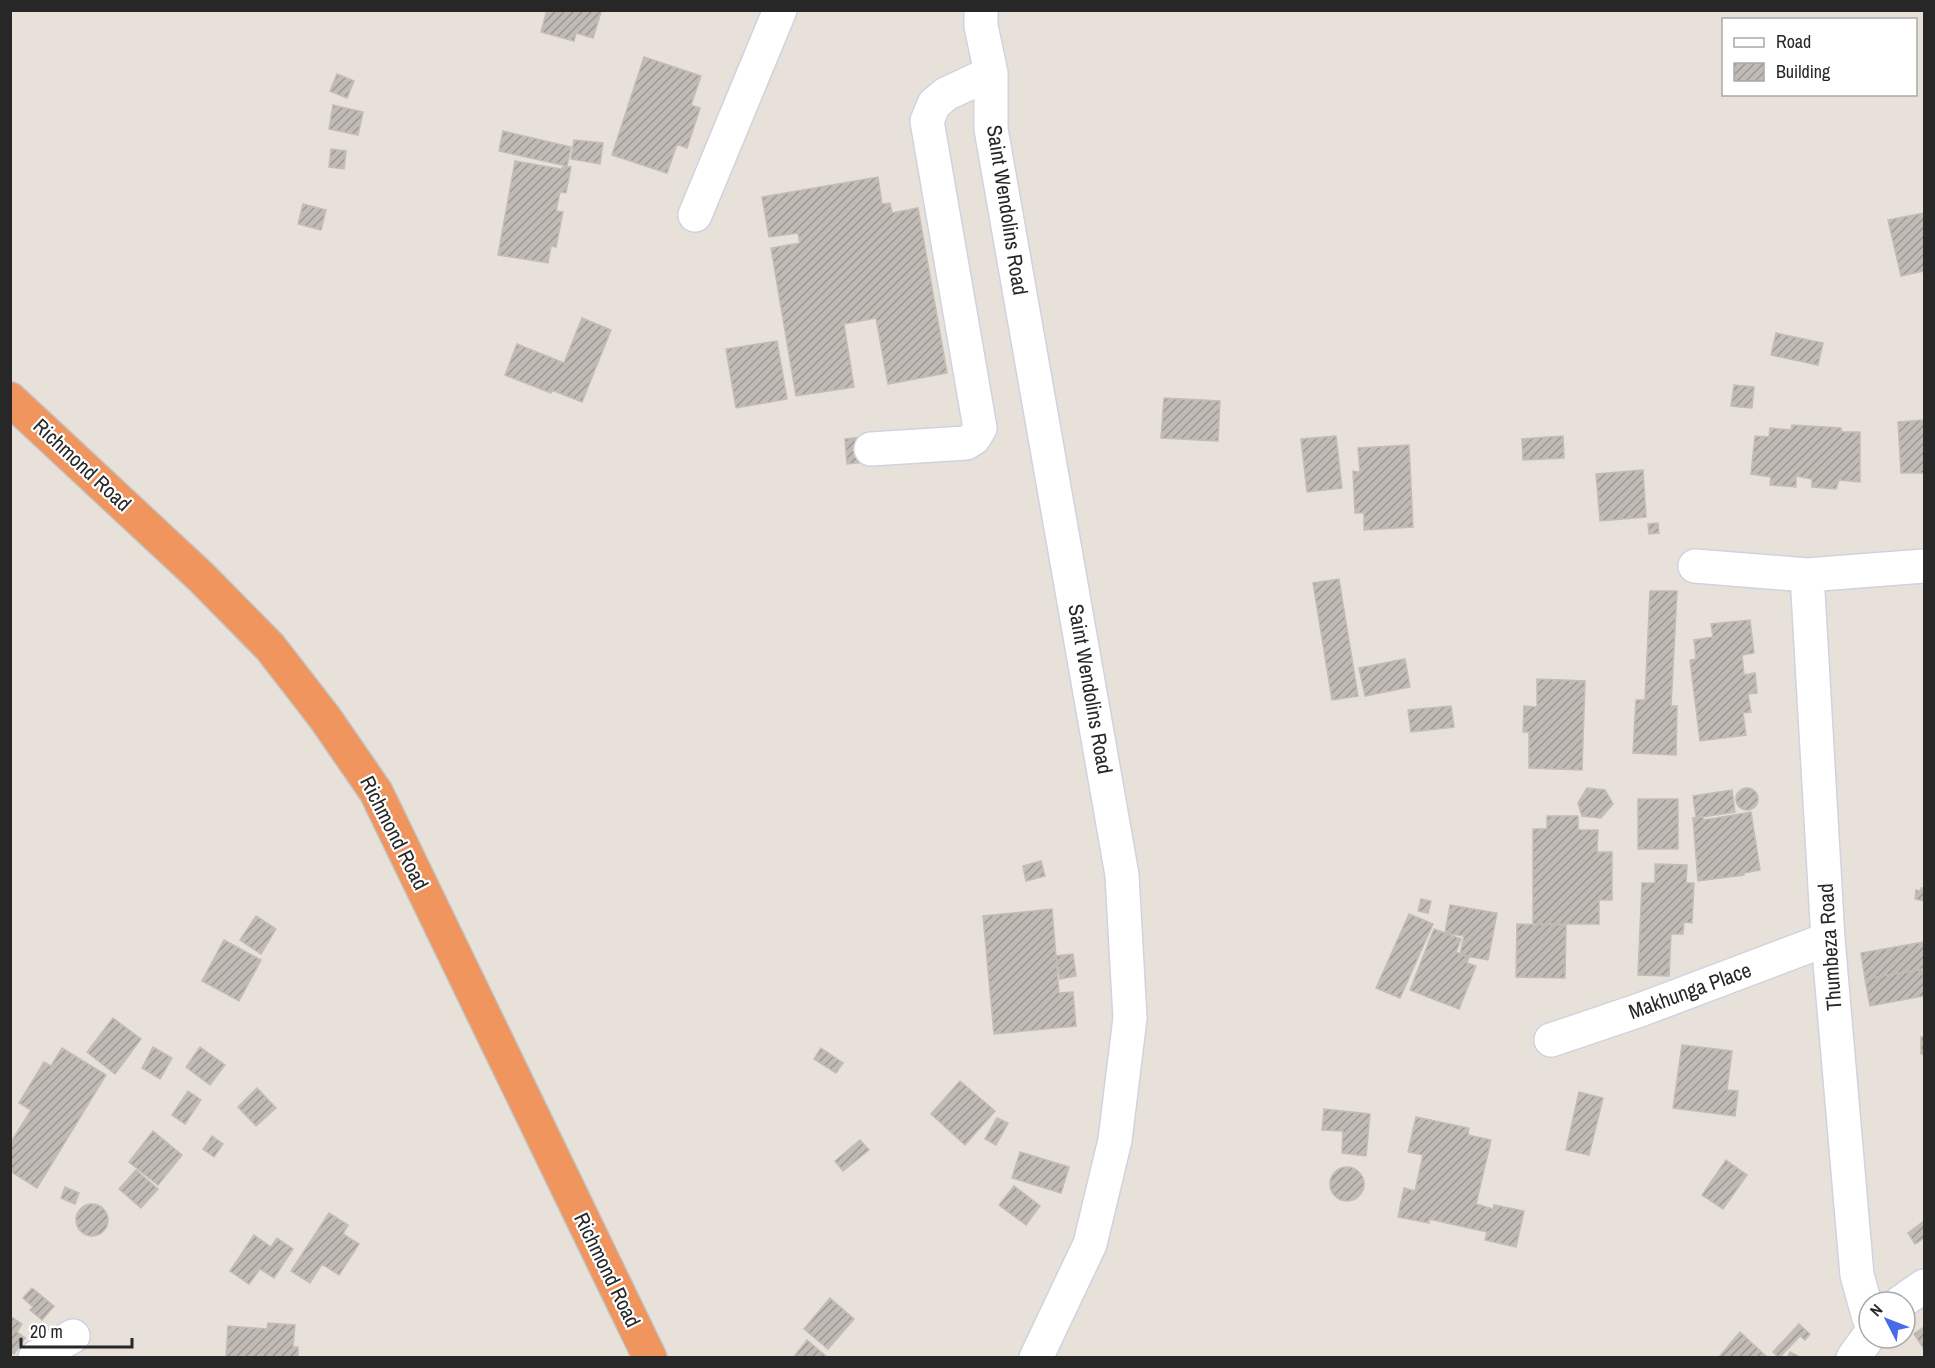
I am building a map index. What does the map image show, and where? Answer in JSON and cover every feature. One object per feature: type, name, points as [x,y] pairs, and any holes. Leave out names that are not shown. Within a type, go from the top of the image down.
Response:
[{"type":"highway","name":"Richmond Road","points":[[10,399],[201,576],[270,647],[325,718],[376,792],[650,1358]]},
{"type":"street","points":[[695,215],[780,10]]},
{"type":"street","name":"Saint Wendolins Road","points":[[981,10],[981,26],[991,73],[991,129],[1122,874],[1130,1018],[1115,1140],[1090,1244],[1036,1358]]},
{"type":"street","points":[[871,449],[966,443],[974,438],[980,428],[927,121],[934,104],[946,93],[991,73]]},
{"type":"street","points":[[1695,566],[1807,575],[1924,566]]},
{"type":"street","name":"Thumbeza Road","points":[[1807,575],[1828,939],[1857,1275],[1861,1290]]},
{"type":"street","name":"Makhunga Place","points":[[1551,1040],[1640,1010],[1828,939]]},
{"type":"street","points":[[35,1358],[73,1336]]},
{"type":"building","points":[[547,10],[601,12],[593,38],[576,33],[574,41],[541,32]]},
{"type":"building","points":[[644,57],[701,76],[691,105],[700,108],[687,148],[677,144],[667,173],[612,155]]},
{"type":"building","points":[[337,74],[354,81],[347,98],[330,91]]},
{"type":"building","points":[[333,105],[363,112],[358,135],[329,129]]},
{"type":"building","points":[[503,131],[571,147],[567,166],[499,151]]},
{"type":"building","points":[[574,140],[603,143],[600,164],[571,159]]},
{"type":"building","points":[[331,149],[346,151],[344,169],[329,167]]},
{"type":"building","points":[[515,161],[561,169],[564,166],[571,167],[566,193],[560,192],[556,211],[563,212],[556,247],[551,246],[548,263],[498,255]]},
{"type":"building","points":[[878,177],[882,204],[890,203],[892,213],[918,208],[947,373],[888,384],[876,318],[844,324],[854,387],[796,396],[771,248],[800,243],[798,233],[769,237],[762,197]]},
{"type":"building","points":[[303,204],[326,210],[321,230],[298,224]]},
{"type":"building","points":[[1924,213],[1924,271],[1901,276],[1888,220]]},
{"type":"building","points":[[582,318],[611,330],[582,402],[505,375],[517,344],[564,363]]},
{"type":"building","points":[[1776,333],[1823,343],[1818,365],[1771,355]]},
{"type":"building","points":[[777,341],[787,399],[736,408],[726,349]]},
{"type":"building","points":[[1734,385],[1754,387],[1752,408],[1731,406]]},
{"type":"building","points":[[1164,398],[1220,401],[1218,441],[1161,438]]},
{"type":"building","points":[[1924,420],[1924,473],[1901,473],[1898,422]]},
{"type":"building","points":[[1792,425],[1841,428],[1842,432],[1860,432],[1860,482],[1839,480],[1836,489],[1812,487],[1812,479],[1796,476],[1796,487],[1770,485],[1771,477],[1751,474],[1755,436],[1769,437],[1770,428],[1791,430]]},
{"type":"building","points":[[1336,436],[1342,488],[1307,492],[1301,439]]},
{"type":"building","points":[[1563,436],[1564,458],[1523,460],[1522,439]]},
{"type":"building","points":[[863,437],[865,462],[847,464],[845,439]]},
{"type":"building","points":[[1409,445],[1413,527],[1364,530],[1364,513],[1355,513],[1353,471],[1360,472],[1358,448]]},
{"type":"building","points":[[1643,470],[1646,517],[1600,521],[1596,474]]},
{"type":"building","points":[[1658,523],[1659,533],[1649,534],[1648,524]]},
{"type":"building","points":[[1339,579],[1358,696],[1332,700],[1313,583]]},
{"type":"building","points":[[1650,591],[1677,591],[1671,706],[1677,706],[1676,755],[1633,753],[1636,700],[1645,700]]},
{"type":"building","points":[[1750,620],[1754,653],[1742,655],[1744,675],[1755,673],[1757,693],[1748,694],[1751,712],[1743,713],[1746,735],[1700,741],[1690,660],[1696,659],[1694,640],[1713,637],[1711,624]]},
{"type":"building","points":[[1405,659],[1410,687],[1365,696],[1359,668]]},
{"type":"building","points":[[1537,679],[1585,681],[1582,770],[1529,768],[1529,732],[1523,732],[1524,706],[1537,707]]},
{"type":"building","points":[[1451,706],[1454,727],[1411,732],[1408,710]]},
{"type":"building","points":[[1587,788],[1605,790],[1613,804],[1601,818],[1582,816],[1578,803]]},
{"type":"building","points":[[1747,788],[1755,791],[1758,799],[1755,807],[1747,810],[1739,807],[1736,799],[1739,791]]},
{"type":"building","points":[[1732,790],[1735,812],[1696,818],[1693,796]]},
{"type":"building","points":[[1638,799],[1678,799],[1678,849],[1638,849]]},
{"type":"building","points":[[1751,812],[1760,870],[1744,873],[1744,875],[1698,881],[1693,818],[1703,817],[1704,820]]},
{"type":"building","points":[[1547,816],[1578,816],[1578,830],[1598,830],[1597,852],[1612,852],[1612,900],[1599,900],[1599,924],[1533,924],[1533,829],[1547,829]]},
{"type":"building","points":[[1041,861],[1045,876],[1026,881],[1023,866]]},
{"type":"building","points":[[1655,864],[1687,865],[1686,883],[1694,883],[1692,923],[1684,922],[1683,934],[1671,934],[1669,976],[1638,975],[1642,883],[1655,883]]},
{"type":"building","points":[[1921,888],[1924,888],[1924,901],[1915,899],[1916,890],[1921,891]]},
{"type":"building","points":[[1421,899],[1431,901],[1428,913],[1418,911]]},
{"type":"building","points":[[1450,905],[1497,913],[1488,960],[1460,955],[1464,936],[1445,933]]},
{"type":"building","points":[[1052,909],[1059,993],[1073,992],[1076,1026],[994,1034],[983,916]]},
{"type":"building","points":[[1409,914],[1433,924],[1400,998],[1376,988]]},
{"type":"building","points":[[256,916],[276,929],[261,954],[240,940]]},
{"type":"building","points":[[1517,924],[1566,925],[1565,978],[1516,977]]},
{"type":"building","points":[[1434,929],[1461,939],[1456,952],[1469,957],[1467,963],[1476,966],[1459,1009],[1410,990]]},
{"type":"building","points":[[224,940],[261,960],[239,1001],[202,981]]},
{"type":"building","points":[[1924,942],[1924,969],[1865,979],[1861,953]]},
{"type":"building","points":[[1073,954],[1076,976],[1060,979],[1056,956]]},
{"type":"building","points":[[1923,969],[1924,996],[1870,1006],[1865,979]]},
{"type":"building","points":[[113,1018],[141,1039],[115,1074],[87,1052]]},
{"type":"building","points":[[1921,1037],[1924,1037],[1924,1054],[1921,1054]]},
{"type":"building","points":[[1682,1045],[1732,1051],[1727,1090],[1738,1091],[1735,1116],[1673,1108]]},
{"type":"building","points":[[153,1047],[172,1058],[160,1079],[142,1068]]},
{"type":"building","points":[[200,1047],[225,1065],[210,1085],[186,1067]]},
{"type":"building","points":[[62,1048],[106,1075],[37,1188],[10,1171],[10,1144],[31,1110],[19,1103],[44,1062],[51,1066]]},
{"type":"building","points":[[821,1048],[843,1063],[836,1073],[814,1059]]},
{"type":"building","points":[[960,1081],[995,1111],[965,1145],[931,1114]]},
{"type":"building","points":[[257,1088],[276,1108],[256,1126],[238,1107]]},
{"type":"building","points":[[188,1091],[201,1100],[185,1124],[172,1115]]},
{"type":"building","points":[[1579,1092],[1603,1098],[1589,1155],[1566,1150]]},
{"type":"building","points":[[1324,1109],[1370,1114],[1366,1156],[1342,1153],[1343,1131],[1322,1130]]},
{"type":"building","points":[[1416,1117],[1469,1128],[1468,1135],[1491,1140],[1476,1204],[1493,1209],[1494,1205],[1524,1211],[1516,1247],[1485,1240],[1487,1232],[1429,1219],[1429,1223],[1398,1217],[1404,1188],[1415,1191],[1423,1155],[1408,1152]]},
{"type":"building","points":[[997,1118],[1008,1123],[996,1145],[985,1139]]},
{"type":"building","points":[[153,1131],[182,1155],[158,1185],[129,1162]]},
{"type":"building","points":[[212,1136],[223,1144],[214,1157],[203,1149]]},
{"type":"building","points":[[860,1140],[869,1150],[843,1171],[835,1161]]},
{"type":"building","points":[[1020,1152],[1069,1167],[1061,1193],[1012,1178]]},
{"type":"building","points":[[1726,1160],[1747,1175],[1723,1209],[1702,1195]]},
{"type":"building","points":[[1347,1167],[1359,1172],[1364,1184],[1359,1196],[1347,1201],[1335,1196],[1330,1184],[1335,1172]]},
{"type":"building","points":[[136,1170],[158,1189],[141,1208],[119,1189]]},
{"type":"building","points":[[1014,1186],[1040,1206],[1026,1225],[999,1205]]},
{"type":"building","points":[[65,1187],[79,1193],[75,1204],[61,1198]]},
{"type":"building","points":[[92,1204],[104,1208],[108,1220],[104,1232],[92,1236],[80,1232],[76,1220],[80,1208]]},
{"type":"building","points":[[329,1213],[348,1225],[343,1234],[359,1244],[339,1275],[322,1264],[310,1283],[291,1271]]},
{"type":"building","points":[[1924,1221],[1924,1238],[1915,1244],[1908,1233]]},
{"type":"building","points":[[254,1235],[271,1247],[277,1238],[293,1249],[274,1278],[260,1269],[249,1284],[230,1271]]},
{"type":"building","points":[[32,1288],[54,1306],[42,1320],[30,1310],[33,1307],[23,1298]]},
{"type":"building","points":[[830,1298],[854,1319],[828,1349],[804,1329]]},
{"type":"building","points":[[10,1316],[22,1324],[17,1332],[25,1338],[14,1354],[10,1352]]},
{"type":"building","points":[[268,1323],[295,1325],[293,1347],[298,1347],[298,1358],[226,1358],[228,1326],[267,1329]]},
{"type":"building","points":[[1799,1324],[1810,1334],[1805,1340],[1800,1336],[1779,1358],[1773,1352]]},
{"type":"building","points":[[1924,1327],[1924,1349],[1917,1338],[1917,1332]]},
{"type":"building","points":[[1740,1332],[1768,1358],[1718,1358]]},
{"type":"building","points":[[807,1340],[828,1358],[793,1358]]},
{"type":"building","points":[[1790,1352],[1798,1356],[1798,1358],[1787,1358]]}]
